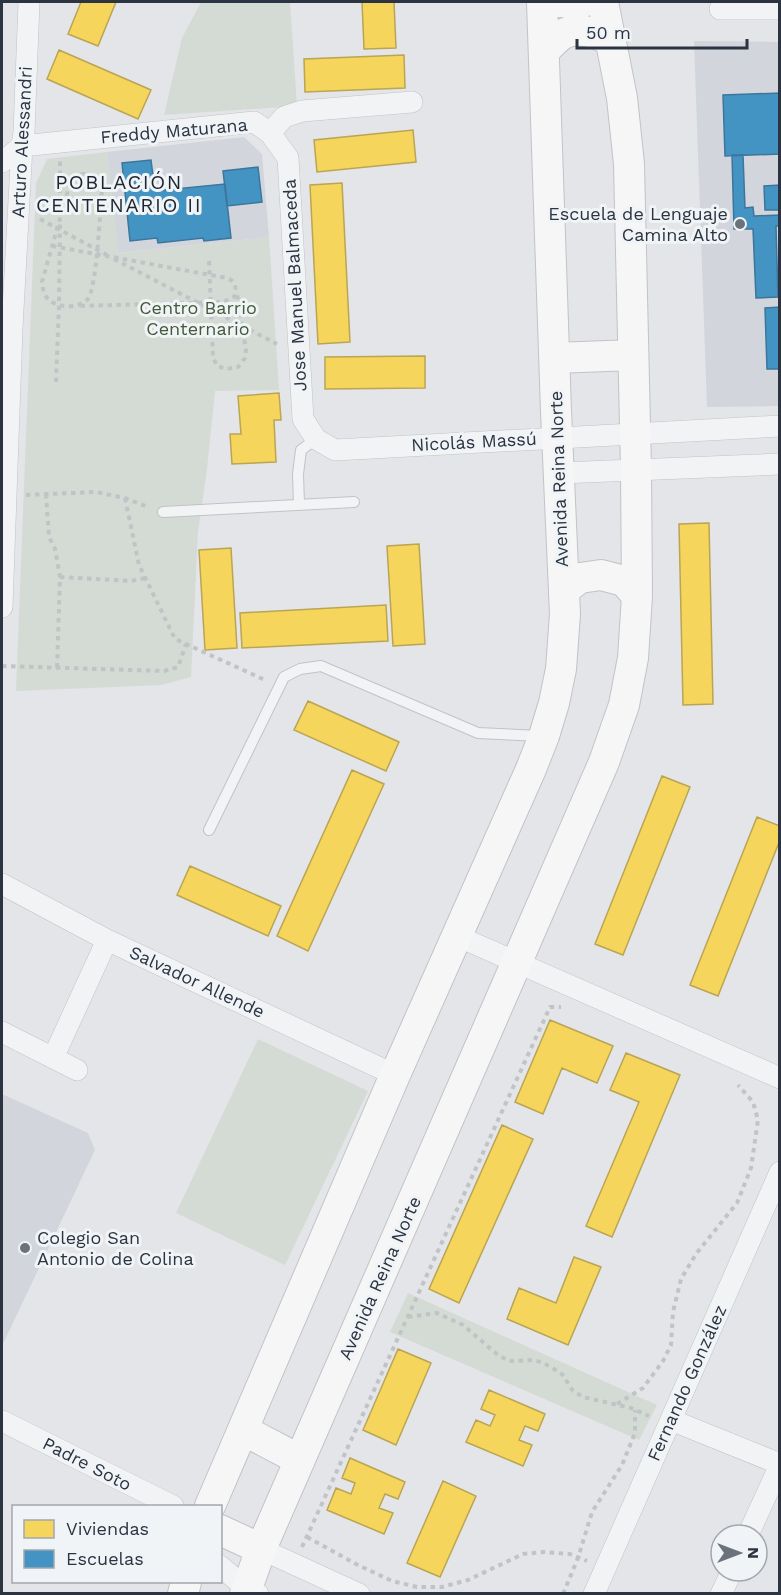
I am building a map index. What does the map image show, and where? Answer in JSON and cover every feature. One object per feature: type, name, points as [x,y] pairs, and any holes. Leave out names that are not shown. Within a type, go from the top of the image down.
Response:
[{"type":"street","name":"Arturo Alessandri","points":[[2,607],[6,496],[7,328],[24,132],[29,2]]},
{"type":"street","name":"Avenida Reina Norte","points":[[210,1505],[395,1075],[531,769],[554,703],[561,669],[565,614],[542,2]]},
{"type":"street","points":[[560,2],[584,2]]},
{"type":"street","name":"Avenida Reina Norte","points":[[250,1592],[261,1549],[518,964],[604,762],[624,705],[633,658],[637,596],[629,164],[622,98],[603,2]]},
{"type":"street","points":[[720,9],[780,9]]},
{"type":"street","points":[[544,51],[562,34],[576,31],[594,32],[611,40]]},
{"type":"street","name":"Freddy Maturana","points":[[22,146],[254,122],[270,133],[284,117],[302,111],[412,102]]},
{"type":"street","name":"Jose Manuel Balmaceda","points":[[270,133],[288,158],[303,419],[316,439]]},
{"type":"street","points":[[2,162],[22,146]]},
{"type":"street","points":[[555,358],[633,355]]},
{"type":"street","name":"Nicolás Massú","points":[[316,439],[334,450],[780,426]]},
{"type":"street","points":[[560,473],[780,464]]},
{"type":"street","points":[[564,590],[580,578],[601,575],[624,581],[637,596]]},
{"type":"street","name":"Salvador Allende","points":[[2,884],[107,940],[395,1075]]},
{"type":"street","points":[[457,936],[780,1078]]},
{"type":"street","points":[[53,1058],[107,940]]},
{"type":"street","points":[[2,1032],[77,1070]]},
{"type":"street","name":"Fernando González","points":[[594,1593],[671,1419],[773,1203],[780,1172]]},
{"type":"street","points":[[671,1419],[780,1465],[753,1523]]},
{"type":"street","name":"Padre Soto","points":[[2,1421],[171,1505]]},
{"type":"street","points":[[243,1430],[300,1460]]},
{"type":"street","points":[[222,1531],[359,1593]]},
{"type":"street","points":[[222,1568],[250,1592]]},
{"type":"lane","points":[[299,505],[298,474],[301,450],[316,439]]},
{"type":"lane","points":[[163,512],[354,502]]},
{"type":"lane","points":[[209,830],[284,677],[300,669],[321,666],[478,733],[544,736]]},
{"type":"path","points":[[60,143],[60,216]]},
{"type":"path","points":[[77,306],[86,302],[91,296],[102,190],[100,181],[93,175],[77,175],[70,183],[42,282],[43,291],[48,299],[59,305],[69,306],[77,306],[198,303],[228,301],[234,297],[236,292]]},
{"type":"path","points":[[18,217],[39,219],[96,252],[110,257],[299,356]]},
{"type":"path","points":[[56,382],[60,247],[58,229]]},
{"type":"path","points":[[52,246],[96,252]]},
{"type":"path","points":[[110,257],[210,275],[231,280],[236,286],[246,350],[245,358],[238,367],[227,369],[217,366],[213,357],[210,302],[210,275],[209,261]]},
{"type":"path","points":[[6,496],[96,492],[125,498],[163,512]]},
{"type":"path","points":[[46,494],[49,537],[55,549],[60,577],[57,668]]},
{"type":"path","points":[[125,498],[139,565],[175,639],[279,687]]},
{"type":"path","points":[[60,577],[131,581],[145,578]]},
{"type":"path","points":[[2,666],[164,671],[178,667],[186,644]]},
{"type":"path","points":[[294,1564],[550,1007],[564,1006]]},
{"type":"path","points":[[617,1404],[643,1388],[663,1361],[671,1346],[673,1312],[681,1279],[696,1254],[737,1203],[751,1168],[758,1120],[753,1102],[736,1082],[747,1086]]},
{"type":"path","points":[[408,1317],[436,1313],[463,1325],[500,1356],[512,1361],[533,1360],[562,1374],[573,1391],[583,1397],[635,1409],[645,1415],[671,1419]]},
{"type":"path","points":[[563,1593],[578,1558],[592,1512],[622,1465],[635,1433],[635,1409]]},
{"type":"path","points":[[307,1537],[392,1581],[417,1587],[442,1587],[468,1580],[524,1554],[544,1552],[570,1554],[606,1566]]},
{"type":"shaded area","name":"Escuela de Lenguaje Camina Alto","points":[[694,41],[779,42],[779,406],[707,407]]},
{"type":"shaded area","points":[[244,137],[262,154],[269,237],[118,253],[107,152]]},
{"type":"shaded area","name":"Colegio San Antonio de Colina","points":[[2,1094],[88,1133],[95,1150],[2,1346]]},
{"type":"green space","points":[[201,2],[290,2],[297,106],[164,115],[182,38]]},
{"type":"green space","name":"Centro Barrio Centernario","points":[[107,152],[119,253],[269,237],[279,390],[215,391],[198,532],[191,677],[161,685],[16,691],[36,183],[47,159]]},
{"type":"green space","points":[[258,1039],[368,1091],[285,1265],[176,1213]]},
{"type":"green space","points":[[408,1293],[657,1405],[639,1440],[390,1332]]},
{"type":"building: Viviendas","points":[[81,2],[116,2],[98,46],[68,34]]},
{"type":"building: Viviendas","points":[[362,2],[394,2],[396,48],[364,49]]},
{"type":"building: Viviendas","points":[[59,50],[151,90],[138,119],[47,79]]},
{"type":"building: Viviendas","points":[[404,55],[405,88],[305,92],[304,59]]},
{"type":"building: Viviendas","points":[[413,130],[416,162],[317,172],[314,140]]},
{"type":"building: Viviendas","points":[[342,183],[350,342],[318,344],[310,185]]},
{"type":"building: Viviendas","points":[[425,356],[425,388],[325,389],[325,357]]},
{"type":"building: Viviendas","points":[[279,393],[281,420],[274,420],[276,462],[232,464],[230,434],[241,434],[238,396]]},
{"type":"building: Viviendas","points":[[709,523],[713,704],[683,705],[679,524]]},
{"type":"building: Viviendas","points":[[419,544],[425,644],[393,646],[387,546]]},
{"type":"building: Viviendas","points":[[231,548],[237,648],[205,650],[199,550]]},
{"type":"building: Viviendas","points":[[386,605],[388,641],[242,648],[240,613]]},
{"type":"building: Viviendas","points":[[308,701],[399,742],[386,771],[294,730]]},
{"type":"building: Viviendas","points":[[352,770],[384,784],[308,951],[277,936]]},
{"type":"building: Viviendas","points":[[662,776],[690,787],[623,955],[595,944]]},
{"type":"building: Viviendas","points":[[757,817],[780,826],[780,840],[718,996],[690,985]]},
{"type":"building: Viviendas","points":[[190,866],[281,906],[268,936],[177,895]]},
{"type":"building: Viviendas","points":[[550,1020],[613,1046],[597,1083],[562,1068],[543,1114],[515,1102]]},
{"type":"building: Viviendas","points":[[626,1053],[680,1075],[612,1237],[586,1226],[639,1102],[610,1090]]},
{"type":"building: Viviendas","points":[[502,1125],[533,1139],[459,1303],[429,1289]]},
{"type":"building: Viviendas","points":[[574,1257],[601,1267],[568,1345],[507,1319],[519,1288],[556,1303]]},
{"type":"building: Viviendas","points":[[398,1349],[431,1363],[396,1445],[363,1430]]},
{"type":"building: Viviendas","points":[[489,1390],[545,1414],[538,1431],[525,1426],[519,1440],[532,1445],[523,1466],[466,1442],[476,1420],[490,1426],[495,1415],[481,1409]]},
{"type":"building: Viviendas","points":[[350,1458],[405,1482],[398,1499],[385,1494],[379,1508],[393,1513],[384,1534],[327,1510],[336,1488],[351,1494],[355,1483],[342,1478]]},
{"type":"building: Viviendas","points":[[443,1481],[476,1496],[440,1577],[407,1563]]},
{"type":"building: Escuelas","points":[[780,93],[780,154],[725,156],[723,95]]},
{"type":"building: Escuelas","points":[[732,155],[743,155],[745,208],[753,207],[754,216],[780,215],[780,226],[776,226],[778,297],[756,298],[753,229],[734,229]]},
{"type":"building: Escuelas","points":[[151,160],[155,191],[225,184],[231,238],[204,241],[203,238],[158,243],[157,238],[130,241],[122,163]]},
{"type":"building: Escuelas","points":[[258,167],[262,202],[227,206],[223,171]]},
{"type":"building: Escuelas","points":[[780,185],[780,210],[765,210],[764,186]]},
{"type":"building: Escuelas","points":[[780,307],[780,369],[767,369],[765,308]]},
{"type":"place","name":"Escuela de Lenguaje Camina Alto","points":[[740,224]]},
{"type":"place","name":"Colegio San Antonio de Colina","points":[[25,1248]]},
{"type":"district","name":"POBLACIÓN CENTENARIO II","points":[[119,194]]}]
